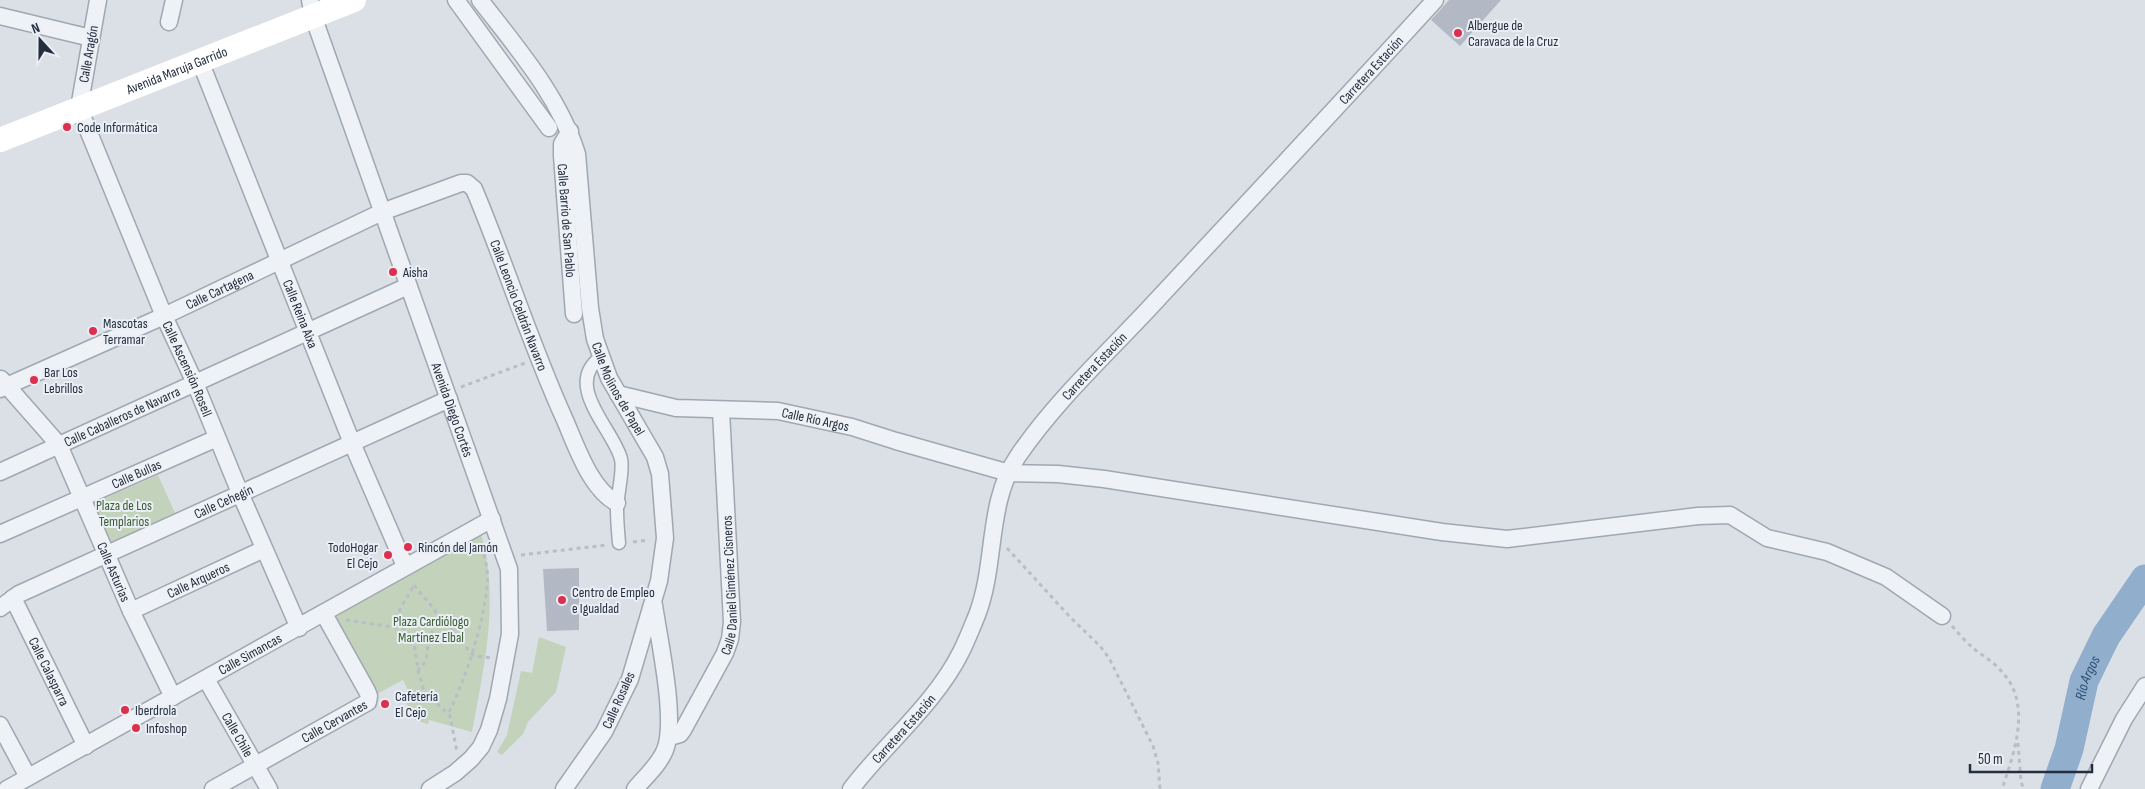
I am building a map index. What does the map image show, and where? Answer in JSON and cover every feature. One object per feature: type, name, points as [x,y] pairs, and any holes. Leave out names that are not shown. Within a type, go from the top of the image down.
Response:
[{"type":"main road","name":"Avenida Maruja Garrido","points":[[0,140],[200,61],[311,8],[354,0]]},
{"type":"street","name":"Calle Aragón","points":[[79,108],[98,0]]},
{"type":"street","points":[[169,22],[174,0]]},
{"type":"street","points":[[456,0],[549,128]]},
{"type":"street","name":"Calle Molinos de Papel","points":[[480,0],[550,94],[570,131],[577,154],[590,308],[595,339],[618,394],[655,457],[660,474],[665,538],[659,581],[653,601],[669,711],[669,731],[665,749],[656,764],[635,789]]},
{"type":"street","name":"Carretera Estación","points":[[851,789],[936,690],[960,653],[978,612],[986,582],[995,511],[1016,458],[1047,418],[1435,0]]},
{"type":"street","name":"Avenida Diego Cortés","points":[[311,8],[509,569],[510,626],[507,660],[489,730],[481,747],[460,769],[430,789]]},
{"type":"street","points":[[0,16],[91,38]]},
{"type":"street","name":"Calle Reina Aixa","points":[[200,61],[279,260],[309,330],[352,442],[407,565]]},
{"type":"street","name":"Calle Ascensión Rosell","points":[[79,108],[164,316],[195,382],[240,493],[299,628]]},
{"type":"street","name":"Calle Barrio de San Pablo","points":[[570,131],[562,144],[562,156],[574,314]]},
{"type":"street","name":"Calle Leoncio Celdrán Navarro","points":[[382,212],[461,183],[471,185],[477,196],[537,358],[587,468],[605,494],[617,503]]},
{"type":"street","name":"Calle Cartagena","points":[[2,384],[164,316],[382,212]]},
{"type":"street","name":"Calle Caballeros de Navarra","points":[[0,472],[408,286]]},
{"type":"street","points":[[601,357],[590,369],[587,390],[598,416],[622,461],[617,503],[620,543]]},
{"type":"street","name":"Calle Asturias","points":[[2,384],[59,445],[84,498],[106,555],[131,611],[173,697]]},
{"type":"street","name":"Calle Río Argos","points":[[618,394],[676,408],[721,411],[778,411],[826,420],[1009,473],[1058,474],[1104,479],[1442,532],[1507,539],[1698,516],[1730,515],[1767,538],[1827,552],[1886,577],[1942,616]]},
{"type":"street","name":"Calle Cehegín","points":[[0,608],[19,594],[352,442],[448,395]]},
{"type":"street","name":"Calle Daniel Giménez Cisneros","points":[[669,731],[673,736],[680,734],[683,730],[726,652],[730,639],[732,622],[721,411]]},
{"type":"street","name":"Calle Bullas","points":[[0,534],[217,438]]},
{"type":"street","name":"Calle Simancas","points":[[7,789],[492,519]]},
{"type":"street","name":"Calle Arqueros","points":[[131,611],[264,549]]},
{"type":"street","name":"Calle Calasparra","points":[[13,598],[86,746]]},
{"type":"street","name":"Calle Rosales","points":[[564,789],[604,732],[618,707],[630,680],[653,601]]},
{"type":"street","name":"Calle Cervantes","points":[[213,789],[368,702],[369,696],[364,685],[324,614]]},
{"type":"street","name":"Calle Chile","points":[[206,679],[270,789]]},
{"type":"street","points":[[2089,789],[2124,719],[2145,686]]},
{"type":"street","points":[[0,724],[28,778]]},
{"type":"path","points":[[448,395],[537,358]]},
{"type":"path","points":[[994,526],[1022,566],[1081,629],[1100,646],[1109,658],[1153,746],[1158,763],[1160,789]]},
{"type":"path","points":[[448,712],[460,691],[472,654],[487,586],[487,565],[475,528]]},
{"type":"path","points":[[505,556],[665,538]]},
{"type":"path","points":[[407,565],[419,593],[433,605],[439,618],[462,639],[472,654],[507,660]]},
{"type":"path","points":[[395,627],[396,617],[401,604],[414,585]]},
{"type":"path","points":[[324,614],[356,622],[406,629],[414,643],[418,670],[424,691],[448,712],[460,769]]},
{"type":"path","points":[[1942,616],[1971,646],[2003,672],[2014,688],[2019,706],[2018,738],[2021,782],[2024,789]]},
{"type":"path","points":[[418,670],[423,666],[428,653],[428,643],[439,618]]},
{"type":"path","points":[[2002,789],[2018,738]]},
{"type":"green space","name":"Plaza de Los Templarios","points":[[158,475],[175,513],[110,544],[92,504]]},
{"type":"green space","name":"Plaza Cardiólogo Martínez Elbal","points":[[481,534],[487,559],[490,608],[485,658],[472,732],[429,720],[428,724],[415,720],[402,694],[408,690],[403,680],[377,694],[334,617]]},
{"type":"green space","points":[[539,637],[566,647],[556,692],[528,722],[523,734],[502,755],[497,752],[507,735],[521,671],[532,673]]},
{"type":"building","name":"Albergue de Caravaca de la Cruz","points":[[1449,0],[1501,0],[1460,46],[1431,20]]},
{"type":"building","name":"Centro de Empleo e Igualdad","points":[[579,568],[579,630],[547,631],[543,569]]},
{"type":"waterway","name":"Río Argos","points":[[2055,789],[2069,749],[2084,681],[2106,636],[2145,579]]},
{"type":"place","name":"Albergue de Caravaca de la Cruz","points":[[1458,33]]},
{"type":"place","name":"Code Informática","points":[[67,127]]},
{"type":"place","name":"Aisha","points":[[393,272]]},
{"type":"place","name":"Mascotas Terramar","points":[[93,331]]},
{"type":"place","name":"Bar Los Lebrillos","points":[[34,380]]},
{"type":"place","name":"Rincón del Jamón","points":[[408,547]]},
{"type":"place","name":"TodoHogar El Cejo","points":[[388,555]]},
{"type":"place","name":"Centro de Empleo e Igualdad","points":[[562,600]]},
{"type":"place","name":"Cafetería El Cejo","points":[[385,704]]},
{"type":"place","name":"Iberdrola","points":[[125,710]]},
{"type":"place","name":"Infoshop","points":[[136,728]]}]
